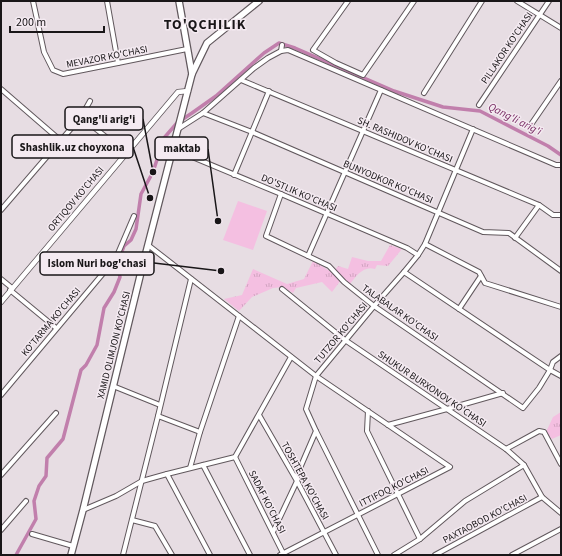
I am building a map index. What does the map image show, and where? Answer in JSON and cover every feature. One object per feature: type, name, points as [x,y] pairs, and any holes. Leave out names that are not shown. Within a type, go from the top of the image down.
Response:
[{"type":"main road","points":[[178,1],[192,74]]},
{"type":"main road","points":[[188,91],[192,74],[207,43],[259,1]]},
{"type":"main road","name":"XAMID OLIMJON KO'CHASI","points":[[71,555],[142,268],[188,91]]},
{"type":"street","name":"MEVAZOR KO'CHASI","points":[[33,1],[44,52],[53,70],[63,74],[187,49]]},
{"type":"street","points":[[106,1],[118,64]]},
{"type":"street","points":[[348,1],[313,50],[336,63],[363,75],[414,1]]},
{"type":"street","points":[[424,93],[482,1]]},
{"type":"street","points":[[517,1],[561,28]]},
{"type":"street","name":"PILLAKOR KO'CHASI","points":[[479,105],[549,1]]},
{"type":"street","points":[[281,51],[282,46]]},
{"type":"street","points":[[179,126],[203,113],[254,68],[268,58],[281,51],[288,50],[473,130],[561,166]]},
{"type":"street","name":"SH. RASHIDOV KO'CHASI","points":[[241,80],[539,205],[553,215],[561,214]]},
{"type":"street","points":[[530,126],[561,80]]},
{"type":"street","points":[[1,89],[60,140]]},
{"type":"street","points":[[308,256],[381,90]]},
{"type":"street","name":"ORTIQOV KO'CHASI","points":[[1,302],[178,92],[188,91]]},
{"type":"street","points":[[234,175],[269,91]]},
{"type":"street","points":[[1,210],[81,116],[90,101]]},
{"type":"street","name":"BUNYODKOR KO'CHASI","points":[[203,113],[252,132],[483,232],[509,233],[561,271]]},
{"type":"street","points":[[81,116],[126,153]]},
{"type":"street","name":"TUTZOR KO'CHASI","points":[[378,555],[306,409],[316,376],[404,272],[425,244],[473,130]]},
{"type":"street","name":"DO'STLIK KO'CHASI","points":[[173,149],[407,248],[418,255]]},
{"type":"street","name":"TALABALAR KO'CHASI","points":[[281,194],[266,236],[329,266],[344,282],[374,306],[523,408],[539,388],[550,370]]},
{"type":"street","points":[[515,238],[539,205]]},
{"type":"street","name":"KO'TARMA KO'CHASI","points":[[1,395],[56,328],[118,258],[134,216]]},
{"type":"street","points":[[425,244],[479,272],[485,283],[561,307]]},
{"type":"street","points":[[148,245],[316,376],[388,425],[503,394]]},
{"type":"street","points":[[118,258],[142,268]]},
{"type":"street","points":[[404,272],[561,376]]},
{"type":"street","points":[[459,309],[481,276]]},
{"type":"street","points":[[1,279],[56,328]]},
{"type":"street","points":[[123,555],[191,279]]},
{"type":"street","name":"SHUKUR BURXONOV KO'CHASI","points":[[282,289],[345,340],[506,449],[524,465],[542,497],[561,514]]},
{"type":"street","points":[[190,468],[200,432],[239,316]]},
{"type":"street","points":[[550,370],[553,362],[561,356]]},
{"type":"street","points":[[83,510],[116,496],[142,481],[235,457],[291,357]]},
{"type":"street","points":[[113,386],[160,405]]},
{"type":"street","points":[[368,411],[366,431],[420,539]]},
{"type":"street","points":[[1,475],[56,413]]},
{"type":"street","name":"TOSHTEPA KO'CHASI","points":[[259,415],[297,481],[336,555]]},
{"type":"street","points":[[158,416],[200,432]]},
{"type":"street","name":"ITTIFOQ KO'CHASI","points":[[283,554],[450,467],[388,425]]},
{"type":"street","points":[[273,532],[297,481],[297,475],[316,431]]},
{"type":"street","points":[[506,449],[539,431],[544,432],[559,457],[561,464]]},
{"type":"street","name":"SADAF KO'CHASI","points":[[235,457],[283,554]]},
{"type":"street","points":[[203,465],[250,555]]},
{"type":"street","points":[[394,555],[420,539],[465,501],[524,465]]},
{"type":"street","points":[[167,474],[210,555]]},
{"type":"street","name":"PAXTAOBOD KO'CHASI","points":[[434,555],[542,497]]},
{"type":"street","points":[[1,530],[26,501]]},
{"type":"street","points":[[132,520],[155,526],[172,555]]},
{"type":"street","points":[[512,555],[561,529]]},
{"type":"street","points":[[32,534],[73,546]]},
{"type":"green space","points":[[238,201],[267,211],[253,250],[223,240]]},
{"type":"green space","points":[[390,245],[402,249],[388,266],[377,265],[375,269],[371,268],[364,270],[350,284],[345,281],[335,270],[338,266],[348,269],[352,257],[368,261],[381,261]]},
{"type":"green space","points":[[313,261],[341,280],[332,292],[322,282],[296,288],[293,293],[283,287],[273,288],[252,297],[239,311],[224,299],[242,295],[253,269],[287,284],[304,279]]},
{"type":"green space","points":[[561,412],[561,435],[552,439],[546,432],[553,417]]},
{"type":"waterway","name":"Qang'li arig'i","points":[[16,555],[36,519],[34,501],[39,486],[46,476],[47,458],[63,439],[81,370],[86,365],[97,345],[104,308],[114,292],[120,277],[117,265],[124,246],[131,240],[136,229],[141,194],[153,172],[164,138],[177,123],[216,96],[264,53],[279,43],[295,48],[394,91],[443,107],[480,111],[548,146],[561,155]]},
{"type":"place","name":"Qang'li arig'i","points":[[153,172]]},
{"type":"place","name":"Shashlik.uz choyxona","points":[[150,198]]},
{"type":"place","name":"maktab","points":[[218,221]]},
{"type":"place","name":"Islom Nuri bog'chasi","points":[[221,271]]},
{"type":"district","name":"TO'QCHILIK","points":[[205,25]]}]
